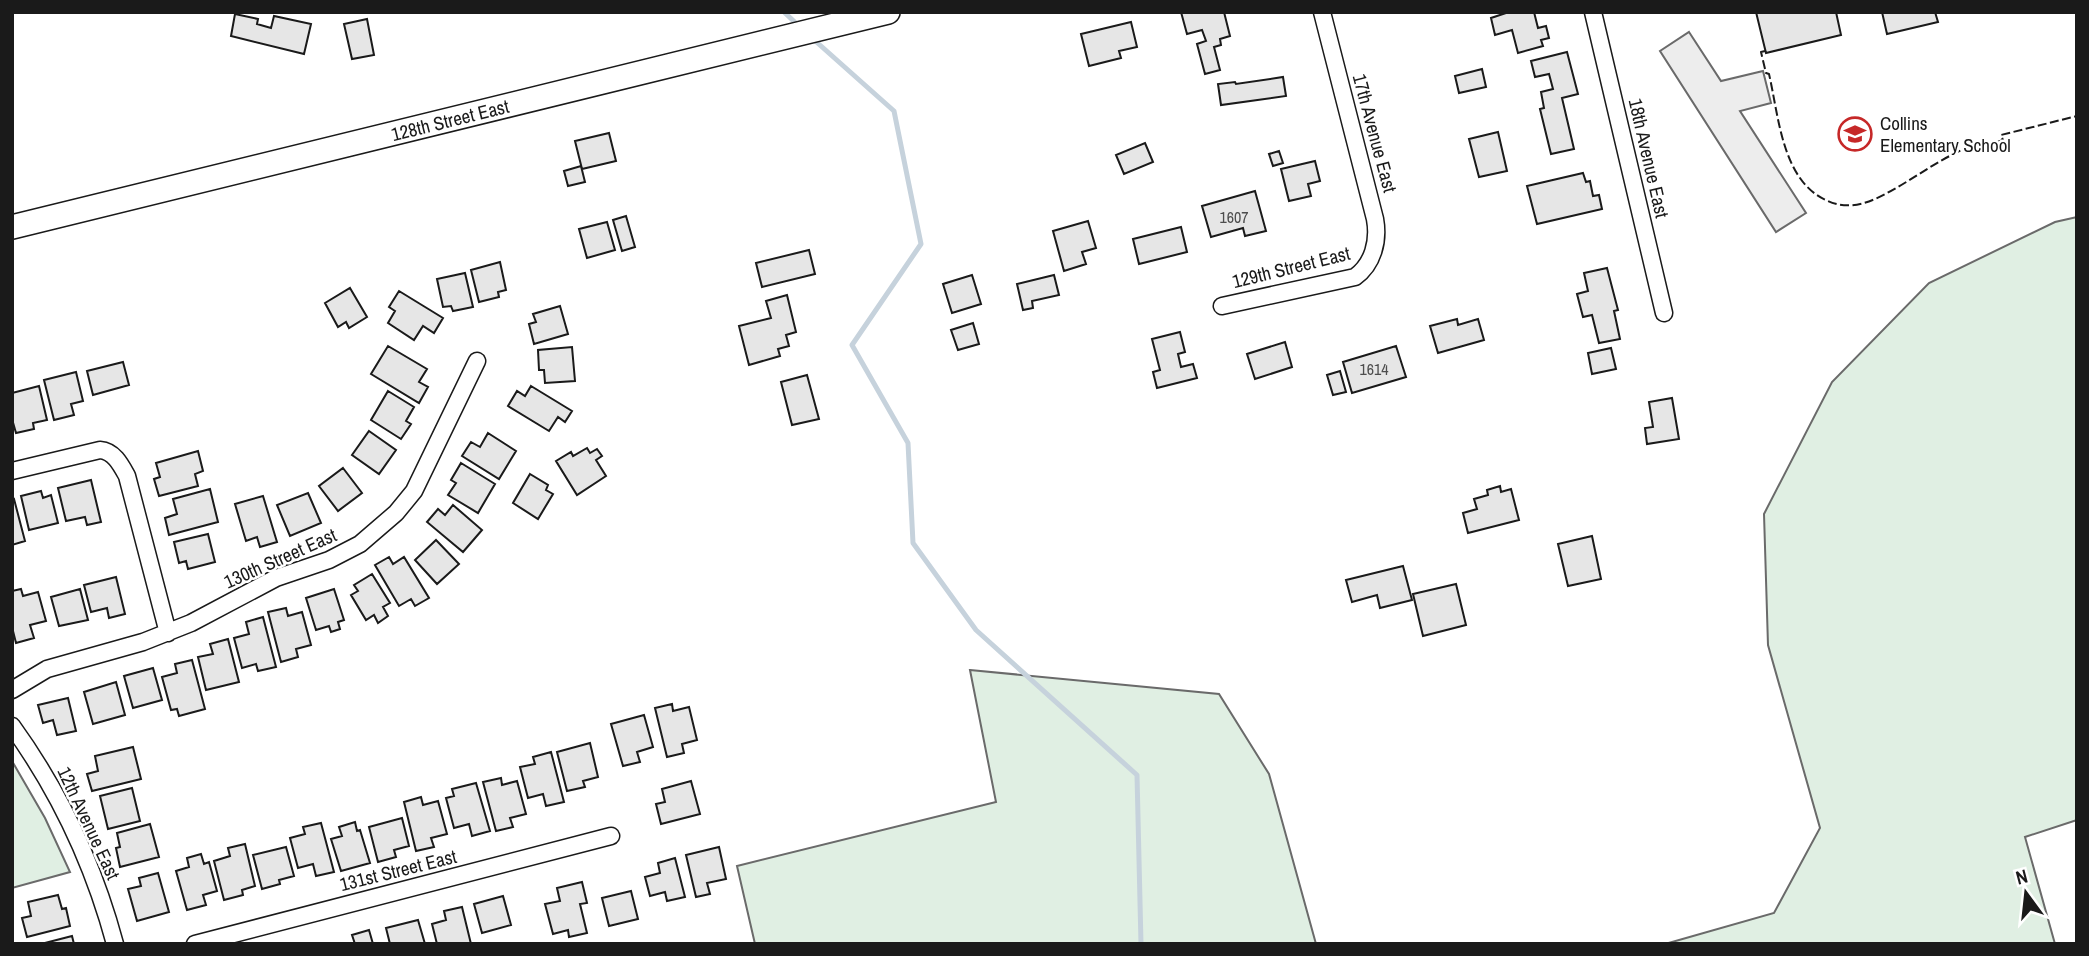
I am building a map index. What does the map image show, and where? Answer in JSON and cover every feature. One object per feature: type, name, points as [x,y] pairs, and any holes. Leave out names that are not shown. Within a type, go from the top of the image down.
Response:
[{"type":"street","name":"128th Street East","points":[[12,227],[888,12]]},
{"type":"street","name":"17th Avenue East","points":[[1322,12],[1377,230],[1377,240],[1368,264]]},
{"type":"street","name":"18th Avenue East","points":[[1593,12],[1664,313]]},
{"type":"street","name":"129th Street East","points":[[1222,306],[1355,277],[1368,264]]},
{"type":"street","name":"130th Street East","points":[[12,690],[47,669],[143,642],[191,624],[276,578],[319,564],[360,544],[396,513],[414,491],[477,361]]},
{"type":"street","points":[[12,471],[89,452],[106,451],[115,457],[127,476],[168,633]]},
{"type":"street","name":"12th Avenue East","points":[[12,726],[43,773],[77,839],[98,887],[115,944]]},
{"type":"street","name":"131st Street East","points":[[195,944],[611,836]]},
{"type":"green space","points":[[2077,217],[2077,820],[2025,837],[2055,944],[1665,944],[1774,913],[1820,828],[1768,645],[1764,514],[1832,382],[1929,283],[2055,222]]},
{"type":"green space","points":[[970,670],[1219,694],[1269,774],[1316,944],[755,944],[737,866],[996,802]]},
{"type":"green space","points":[[12,761],[45,818],[70,872],[12,888]]},
{"type":"shaded area","points":[[1689,32],[1721,81],[1763,71],[1771,103],[1740,111],[1806,213],[1776,232],[1660,51]]},
{"type":"building","points":[[1181,12],[1224,12],[1230,36],[1220,39],[1221,45],[1214,47],[1220,70],[1205,74],[1197,44],[1206,41],[1202,30],[1187,34]]},
{"type":"building","points":[[1509,12],[1534,12],[1538,28],[1546,26],[1549,38],[1541,40],[1543,46],[1518,53],[1512,30],[1495,35],[1491,18]]},
{"type":"building","points":[[1756,12],[1836,12],[1841,35],[1766,53]]},
{"type":"building","points":[[1882,12],[1935,12],[1938,22],[1887,34]]},
{"type":"building","points":[[235,14],[258,19],[257,24],[271,28],[274,16],[311,24],[304,54],[231,36]]},
{"type":"building","points":[[367,19],[374,55],[352,59],[344,24]]},
{"type":"building","points":[[1131,22],[1137,47],[1119,51],[1121,58],[1089,66],[1081,34]]},
{"type":"building","points":[[1567,52],[1578,94],[1562,98],[1574,149],[1551,154],[1540,109],[1544,108],[1541,92],[1553,89],[1549,74],[1535,77],[1531,61]]},
{"type":"building","points":[[1482,69],[1486,87],[1459,93],[1455,76]]},
{"type":"building","points":[[1283,77],[1286,96],[1221,105],[1218,84]]},
{"type":"building","points":[[1498,132],[1507,171],[1479,177],[1469,139]]},
{"type":"building","points":[[609,133],[616,161],[582,169],[575,141]]},
{"type":"building","points":[[1145,143],[1153,162],[1124,174],[1116,155]]},
{"type":"building","points":[[1279,151],[1283,163],[1273,166],[1269,154]]},
{"type":"building","points":[[1315,161],[1320,181],[1308,184],[1311,196],[1289,201],[1281,169]]},
{"type":"building","points":[[581,166],[585,182],[568,186],[564,171]]},
{"type":"building","points":[[1583,173],[1586,182],[1590,181],[1593,196],[1599,195],[1602,209],[1537,224],[1527,186]]},
{"type":"building","points":[[1255,191],[1266,231],[1245,236],[1243,228],[1211,237],[1202,206]]},
{"type":"building","points":[[626,216],[635,247],[622,251],[613,220]]},
{"type":"building","points":[[1088,221],[1096,248],[1082,252],[1086,264],[1064,271],[1053,231]]},
{"type":"building","points":[[607,222],[615,250],[587,258],[579,229]]},
{"type":"building","points":[[1181,227],[1187,252],[1139,264],[1133,239]]},
{"type":"building","points":[[809,250],[815,274],[762,287],[756,263]]},
{"type":"building","points":[[500,262],[506,290],[498,292],[499,297],[479,302],[471,270]]},
{"type":"building","points":[[1607,268],[1618,310],[1614,311],[1620,339],[1599,343],[1592,315],[1583,317],[1577,294],[1588,291],[1584,273]]},
{"type":"building","points":[[465,273],[473,307],[453,311],[451,306],[443,307],[437,279]]},
{"type":"building","points":[[972,275],[981,304],[952,313],[943,284]]},
{"type":"building","points":[[1054,275],[1059,295],[1032,301],[1033,308],[1023,310],[1017,284]]},
{"type":"building","points":[[350,288],[367,317],[349,328],[346,322],[338,327],[325,303]]},
{"type":"building","points":[[399,291],[443,318],[434,333],[423,326],[414,340],[388,323],[395,311],[389,307]]},
{"type":"building","points":[[787,295],[796,332],[786,335],[789,346],[778,349],[780,356],[749,365],[739,326],[771,318],[766,301]]},
{"type":"building","points":[[560,306],[568,334],[534,344],[529,324],[536,322],[533,314]]},
{"type":"building","points":[[1457,319],[1458,325],[1478,319],[1484,340],[1438,353],[1430,326]]},
{"type":"building","points":[[973,323],[979,344],[958,350],[951,330]]},
{"type":"building","points":[[1180,332],[1185,352],[1178,354],[1181,367],[1193,364],[1197,378],[1157,388],[1153,372],[1160,370],[1152,339]]},
{"type":"building","points":[[1285,342],[1292,367],[1255,379],[1247,354]]},
{"type":"building","points":[[388,346],[427,369],[419,382],[428,387],[419,403],[371,374]]},
{"type":"building","points":[[1396,346],[1406,377],[1352,393],[1343,362]]},
{"type":"building","points":[[572,347],[575,381],[545,383],[544,370],[539,370],[538,350]]},
{"type":"building","points":[[1611,348],[1616,369],[1592,374],[1588,353]]},
{"type":"building","points":[[123,362],[129,385],[93,395],[87,371]]},
{"type":"building","points":[[1340,371],[1346,392],[1333,395],[1327,375]]},
{"type":"building","points":[[76,372],[83,401],[71,404],[74,415],[54,420],[44,380]]},
{"type":"building","points":[[807,375],[819,419],[792,425],[781,382]]},
{"type":"building","points":[[39,386],[47,420],[33,423],[34,429],[16,433],[12,419],[12,393]]},
{"type":"building","points":[[531,386],[572,411],[565,422],[558,417],[549,431],[508,406],[517,391],[525,396]]},
{"type":"building","points":[[388,391],[414,407],[406,421],[411,424],[401,439],[371,420]]},
{"type":"building","points":[[1672,398],[1679,439],[1647,444],[1645,428],[1653,427],[1649,402]]},
{"type":"building","points":[[369,431],[396,450],[379,474],[352,455]]},
{"type":"building","points":[[488,433],[516,451],[499,479],[462,456],[471,442],[480,447]]},
{"type":"building","points":[[587,448],[590,453],[597,449],[602,456],[596,460],[606,476],[577,495],[556,461],[571,452],[573,456]]},
{"type":"building","points":[[198,451],[203,471],[195,474],[198,486],[159,496],[154,479],[160,477],[156,463]]},
{"type":"building","points":[[461,463],[495,484],[478,513],[448,495],[456,483],[451,480]]},
{"type":"building","points":[[343,468],[362,493],[338,511],[319,486]]},
{"type":"building","points":[[530,474],[548,485],[546,490],[553,494],[538,519],[513,503]]},
{"type":"building","points":[[91,480],[101,522],[87,525],[85,517],[66,521],[58,488]]},
{"type":"building","points":[[1500,486],[1501,492],[1511,489],[1519,520],[1468,533],[1463,513],[1477,509],[1474,499],[1488,495],[1487,490]]},
{"type":"building","points":[[210,489],[218,522],[169,535],[165,518],[177,514],[173,499]]},
{"type":"building","points":[[41,491],[43,498],[51,495],[58,523],[29,530],[21,496]]},
{"type":"building","points":[[308,493],[321,523],[290,536],[277,505]]},
{"type":"building","points":[[263,496],[277,542],[260,547],[257,537],[246,541],[235,504]]},
{"type":"building","points":[[14,499],[25,541],[12,545],[12,500]]},
{"type":"building","points":[[453,505],[482,530],[463,552],[427,522],[438,509],[445,515]]},
{"type":"building","points":[[208,534],[215,562],[188,569],[186,561],[179,563],[174,542]]},
{"type":"building","points":[[1592,536],[1601,579],[1568,586],[1558,544]]},
{"type":"building","points":[[436,540],[459,564],[437,584],[415,560]]},
{"type":"building","points":[[389,557],[393,564],[404,557],[429,598],[415,606],[411,599],[399,606],[375,565]]},
{"type":"building","points":[[1403,566],[1412,600],[1380,608],[1377,595],[1352,602],[1346,580]]},
{"type":"building","points":[[372,574],[390,603],[383,607],[388,616],[378,623],[374,615],[366,620],[351,595],[358,591],[354,585]]},
{"type":"building","points":[[116,577],[125,614],[109,618],[107,608],[91,612],[84,585]]},
{"type":"building","points":[[1456,584],[1466,625],[1423,636],[1413,594]]},
{"type":"building","points":[[21,589],[23,596],[38,592],[46,621],[30,625],[34,638],[16,643],[12,627],[12,591]]},
{"type":"building","points":[[80,589],[88,620],[59,626],[51,597]]},
{"type":"building","points":[[334,589],[344,620],[338,622],[340,629],[331,632],[329,626],[316,630],[306,598]]},
{"type":"building","points":[[286,608],[288,616],[302,612],[311,645],[296,649],[298,657],[281,662],[268,612]]},
{"type":"building","points":[[263,617],[276,667],[258,671],[256,664],[242,668],[234,638],[249,634],[246,622]]},
{"type":"building","points":[[228,639],[239,682],[206,690],[198,657],[213,654],[210,644]]},
{"type":"building","points":[[192,660],[205,709],[179,716],[177,709],[171,710],[162,677],[177,673],[175,664]]},
{"type":"building","points":[[153,668],[162,700],[133,708],[124,676]]},
{"type":"building","points":[[116,682],[125,715],[93,724],[84,692]]},
{"type":"building","points":[[68,698],[76,731],[57,735],[53,720],[43,723],[38,705]]},
{"type":"building","points":[[672,704],[673,711],[689,707],[697,740],[682,744],[684,753],[667,757],[655,708]]},
{"type":"building","points":[[644,715],[653,747],[637,752],[640,762],[623,766],[611,724]]},
{"type":"building","points":[[590,743],[598,777],[583,781],[585,787],[567,791],[557,752]]},
{"type":"building","points":[[133,747],[141,779],[92,791],[87,774],[98,771],[95,756]]},
{"type":"building","points":[[551,752],[564,802],[546,806],[543,794],[528,798],[520,767],[535,764],[533,757]]},
{"type":"building","points":[[501,778],[502,785],[517,781],[526,814],[510,818],[513,827],[496,831],[483,782]]},
{"type":"building","points":[[691,781],[700,814],[661,824],[656,804],[665,802],[662,789]]},
{"type":"building","points":[[476,783],[490,831],[472,836],[469,824],[454,828],[446,798],[454,796],[452,789]]},
{"type":"building","points":[[132,788],[140,821],[108,829],[100,796]]},
{"type":"building","points":[[421,797],[423,805],[438,801],[447,834],[431,838],[434,847],[416,851],[404,802]]},
{"type":"building","points":[[402,818],[409,846],[394,850],[396,857],[378,862],[369,827]]},
{"type":"building","points":[[355,822],[370,863],[341,871],[331,839],[342,836],[339,827]]},
{"type":"building","points":[[321,823],[334,872],[316,876],[313,864],[298,868],[290,838],[305,834],[303,827]]},
{"type":"building","points":[[150,824],[159,857],[120,867],[116,848],[120,847],[117,833]]},
{"type":"building","points":[[245,844],[255,886],[242,890],[243,895],[224,900],[214,861],[230,856],[228,848]]},
{"type":"building","points":[[286,847],[294,876],[279,880],[280,884],[262,889],[253,855]]},
{"type":"building","points":[[719,847],[726,879],[707,883],[710,894],[696,897],[686,855]]},
{"type":"building","points":[[201,854],[204,864],[209,862],[217,891],[203,895],[206,905],[187,910],[176,871],[189,867],[187,858]]},
{"type":"building","points":[[675,858],[685,897],[667,901],[665,892],[650,896],[645,877],[660,873],[658,863]]},
{"type":"building","points":[[158,873],[169,912],[137,921],[128,889],[141,886],[139,878]]},
{"type":"building","points":[[582,882],[587,903],[580,904],[587,933],[569,937],[568,930],[553,934],[545,904],[560,901],[557,888]]},
{"type":"building","points":[[631,891],[638,919],[609,926],[602,898]]},
{"type":"building","points":[[58,895],[62,909],[66,908],[70,926],[27,937],[22,918],[31,916],[28,902]]},
{"type":"building","points":[[503,896],[511,925],[482,933],[474,904]]},
{"type":"building","points":[[462,907],[471,944],[437,944],[432,924],[446,920],[444,911]]},
{"type":"building","points":[[418,920],[425,944],[390,944],[386,928]]},
{"type":"building","points":[[369,930],[373,944],[355,944],[352,935]]},
{"type":"building","points":[[72,936],[74,944],[41,944]]},
{"type":"waterway","points":[[784,12],[800,27]]},
{"type":"waterway","points":[[812,38],[894,111],[921,244],[852,345],[908,443],[913,543],[976,630],[1137,775],[1141,944]]},
{"type":"fence","points":[[1765,51],[1761,52],[1766,73],[1769,74],[1780,128],[1792,164],[1813,192],[1839,205],[1857,205],[1875,199],[1964,149],[1966,153],[2003,140],[2001,135],[2077,116]]},
{"type":"place","name":"Collins Elementary School","points":[[1855,134]]}]
